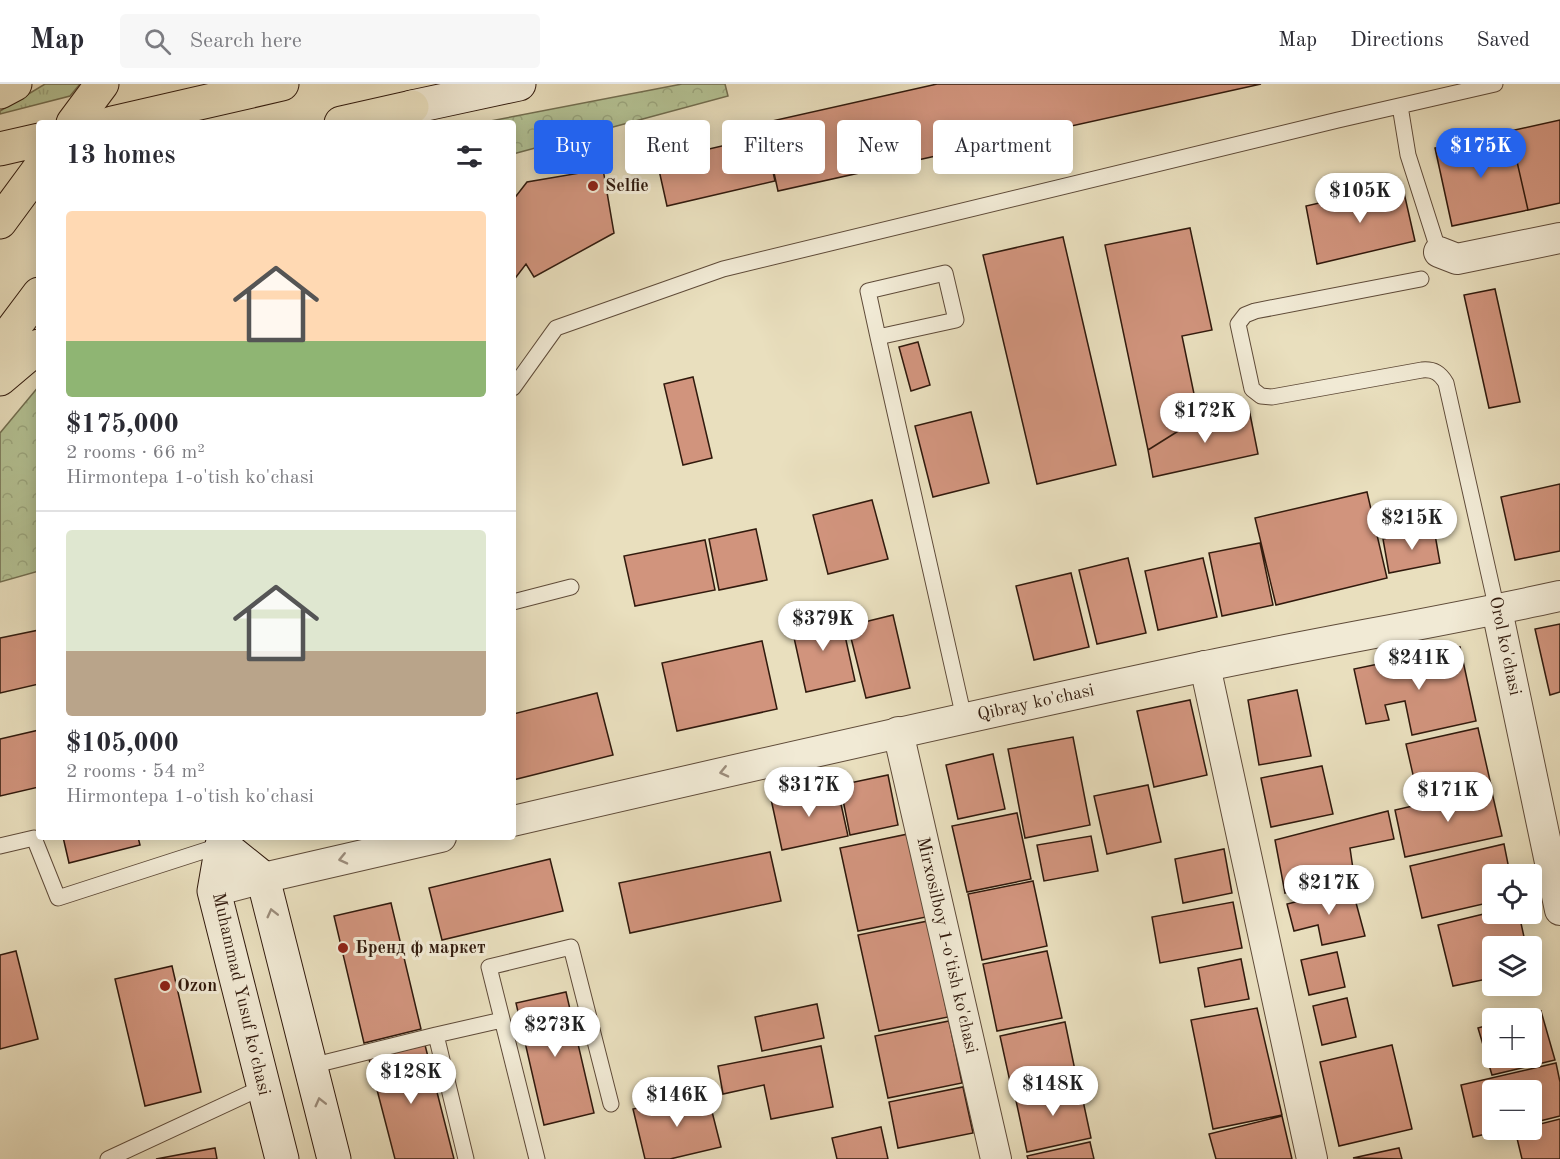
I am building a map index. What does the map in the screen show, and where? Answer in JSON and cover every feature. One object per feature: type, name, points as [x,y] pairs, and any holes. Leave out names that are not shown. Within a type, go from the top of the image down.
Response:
[{"type":"main road","points":[[0,92],[15,84]]},
{"type":"main road","points":[[75,120],[102,84]]},
{"type":"main road","points":[[123,120],[178,105],[282,84]]},
{"type":"main road","points":[[354,120],[412,107]]},
{"type":"main road","points":[[388,120],[412,107]]},
{"type":"main road","points":[[0,149],[36,141]]},
{"type":"main road","points":[[0,222],[36,173]]},
{"type":"main road","points":[[0,346],[36,298]]},
{"type":"main road","points":[[0,379],[36,349]]},
{"type":"street","points":[[412,107],[519,84]]},
{"type":"street","points":[[1439,252],[1457,259],[1560,238]]},
{"type":"street","name":"Qibray ko'chasi","points":[[516,819],[890,734],[1204,666],[1560,596]]},
{"type":"street","name":"Orol ko'chasi","points":[[1497,609],[1557,879],[1560,910]]},
{"type":"street","points":[[1204,666],[1312,1159]]},
{"type":"street","name":"Mirxosilboy 1-o'tish ko'chasi","points":[[890,734],[996,1159]]},
{"type":"street","points":[[214,891],[428,840]]},
{"type":"street","points":[[222,845],[263,878],[334,1159]]},
{"type":"street","name":"Muhammad Yusuf ko'chasi","points":[[222,845],[214,891],[282,1159]]},
{"type":"lane","points":[[516,384],[556,328],[723,269],[1315,125],[1495,84]]},
{"type":"lane","points":[[1400,106],[1408,155],[1439,252]]},
{"type":"lane","points":[[878,337],[956,320],[945,273],[868,291],[878,337],[964,718]]},
{"type":"lane","name":"Orol ko'chasi","points":[[1421,279],[1255,311],[1245,315],[1238,324],[1252,389],[1261,396],[1272,397],[1429,370],[1442,376],[1446,383],[1497,609]]},
{"type":"lane","points":[[516,601],[571,587]]},
{"type":"lane","points":[[0,846],[34,838],[58,898],[222,845]]},
{"type":"lane","points":[[537,1159],[489,968],[571,948],[611,1104]]},
{"type":"lane","points":[[311,1066],[502,1020]]},
{"type":"lane","points":[[436,1035],[466,1159]]},
{"type":"lane","points":[[108,1159],[263,1087]]},
{"type":"green space","points":[[45,84],[80,84],[70,96],[0,114],[0,111]]},
{"type":"green space","points":[[682,84],[725,84],[728,96],[639,120],[625,120],[625,124],[613,127],[613,120],[534,120],[534,148],[516,153],[516,120],[496,120]]},
{"type":"green space","points":[[36,390],[36,572],[0,582],[0,433]]},
{"type":"building","points":[[937,84],[1261,84],[1073,126],[1073,120],[933,120],[933,157],[921,159],[921,120],[837,120],[837,174],[855,174],[778,191],[774,174],[825,174],[825,120],[776,120]]},
{"type":"building","points":[[1560,120],[1560,203],[1528,210],[1510,131]]},
{"type":"building","points":[[1510,131],[1528,210],[1452,226],[1435,148]]},
{"type":"building","points":[[722,146],[722,174],[773,174],[775,181],[667,206],[660,174],[710,174],[710,149]]},
{"type":"building","points":[[574,174],[604,174],[614,233],[534,277],[526,264],[516,277],[516,196],[527,182]]},
{"type":"building","points":[[1402,184],[1415,241],[1317,264],[1306,206]]},
{"type":"building","points":[[1190,228],[1212,330],[1182,336],[1199,418],[1148,450],[1105,245]]},
{"type":"building","points":[[1063,237],[1116,465],[1037,484],[983,255]]},
{"type":"building","points":[[1495,289],[1520,402],[1489,408],[1464,295]]},
{"type":"building","points":[[918,342],[930,385],[911,391],[899,347]]},
{"type":"building","points":[[693,377],[712,458],[683,465],[664,384]]},
{"type":"building","points":[[1249,409],[1258,454],[1153,477],[1148,450],[1199,418]]},
{"type":"building","points":[[971,412],[989,483],[933,497],[915,426]]},
{"type":"building","points":[[1560,484],[1560,551],[1515,560],[1501,497]]},
{"type":"building","points":[[1367,492],[1387,578],[1276,605],[1255,518]]},
{"type":"building","points":[[872,500],[888,559],[828,574],[813,515]]},
{"type":"building","points":[[756,529],[767,580],[719,590],[709,539]]},
{"type":"building","points":[[1434,529],[1440,563],[1389,573],[1383,539]]},
{"type":"building","points":[[705,540],[715,590],[635,606],[624,556]]},
{"type":"building","points":[[1260,543],[1273,605],[1222,616],[1209,553]]},
{"type":"building","points":[[1128,558],[1146,633],[1097,644],[1079,570]]},
{"type":"building","points":[[1203,558],[1217,617],[1158,630],[1145,571]]},
{"type":"building","points":[[1071,573],[1089,647],[1034,660],[1016,586]]},
{"type":"building","points":[[840,613],[855,681],[806,692],[791,624]]},
{"type":"building","points":[[893,615],[910,688],[866,698],[848,626]]},
{"type":"building","points":[[1560,624],[1560,692],[1550,695],[1535,629]]},
{"type":"building","points":[[36,631],[36,685],[0,693],[0,638]]},
{"type":"building","points":[[762,641],[777,709],[677,731],[662,663]]},
{"type":"building","points":[[1460,647],[1476,721],[1412,735],[1405,701],[1385,705],[1389,720],[1366,724],[1354,669]]},
{"type":"building","points":[[1297,690],[1311,756],[1259,765],[1248,700]]},
{"type":"building","points":[[597,693],[613,755],[516,779],[516,713]]},
{"type":"building","points":[[1190,700],[1207,775],[1154,787],[1137,711]]},
{"type":"building","points":[[1478,728],[1491,785],[1419,801],[1406,744]]},
{"type":"building","points":[[36,731],[36,788],[0,796],[0,739]]},
{"type":"building","points":[[1073,737],[1090,825],[1025,838],[1008,749]]},
{"type":"building","points":[[993,754],[1005,809],[958,819],[946,765]]},
{"type":"building","points":[[1322,766],[1333,814],[1271,827],[1261,778]]},
{"type":"building","points":[[888,775],[898,825],[850,835],[840,785]]},
{"type":"building","points":[[1148,785],[1161,842],[1107,854],[1094,796]]},
{"type":"building","points":[[837,786],[848,836],[782,850],[771,799]]},
{"type":"building","points":[[1491,788],[1502,836],[1405,857],[1395,810]]},
{"type":"building","points":[[1388,811],[1394,839],[1350,848],[1354,876],[1285,893],[1275,840]]},
{"type":"building","points":[[1017,813],[1031,879],[967,892],[952,826]]},
{"type":"building","points":[[908,834],[926,917],[858,931],[840,848]]},
{"type":"building","points":[[1091,836],[1098,871],[1044,881],[1037,845]]},
{"type":"building","points":[[64,840],[139,840],[140,845],[69,863]]},
{"type":"building","points":[[1504,844],[1508,864],[1482,864],[1482,904],[1422,918],[1410,866]]},
{"type":"building","points":[[1224,849],[1232,893],[1183,903],[1175,859]]},
{"type":"building","points":[[770,852],[781,901],[630,933],[619,883]]},
{"type":"building","points":[[550,859],[563,911],[442,940],[429,888]]},
{"type":"building","points":[[1033,881],[1047,946],[982,960],[968,894]]},
{"type":"building","points":[[1352,888],[1365,936],[1322,945],[1318,925],[1294,931],[1287,904]]},
{"type":"building","points":[[1233,902],[1242,948],[1160,963],[1152,917]]},
{"type":"building","points":[[391,903],[421,1029],[364,1043],[334,916]]},
{"type":"building","points":[[1482,914],[1482,924],[1521,924],[1524,936],[1482,936],[1482,980],[1453,986],[1438,925]]},
{"type":"building","points":[[928,921],[948,1017],[879,1031],[858,935]]},
{"type":"building","points":[[16,951],[38,1039],[0,1049],[0,955]]},
{"type":"building","points":[[1047,951],[1062,1018],[997,1031],[983,964]]},
{"type":"building","points":[[1337,952],[1345,987],[1309,995],[1301,960]]},
{"type":"building","points":[[1241,959],[1249,999],[1205,1007],[1198,968]]},
{"type":"building","points":[[172,966],[201,1092],[145,1106],[115,979]]},
{"type":"building","points":[[566,992],[594,1113],[544,1125],[516,1003]]},
{"type":"building","points":[[1347,998],[1356,1037],[1322,1045],[1313,1006]]},
{"type":"building","points":[[817,1004],[824,1038],[762,1051],[755,1017]]},
{"type":"building","points":[[1257,1008],[1282,1115],[1213,1129],[1191,1020]]},
{"type":"building","points":[[1542,1014],[1555,1060],[1542,1063]]},
{"type":"building","points":[[949,1021],[962,1083],[888,1098],[875,1036]]},
{"type":"building","points":[[1065,1022],[1077,1080],[1012,1091],[1000,1036]]},
{"type":"building","points":[[1482,1027],[1482,1041],[1478,1028]]},
{"type":"building","points":[[425,1045],[454,1159],[395,1159],[369,1059]]},
{"type":"building","points":[[1392,1045],[1412,1129],[1339,1146],[1320,1062]]},
{"type":"building","points":[[821,1046],[833,1107],[771,1119],[764,1085],[723,1094],[718,1066]]},
{"type":"building","points":[[1556,1063],[1560,1082],[1560,1116],[1542,1120],[1542,1080],[1483,1080],[1542,1068]]},
{"type":"building","points":[[1490,1068],[1521,1068],[1492,1075]]},
{"type":"building","points":[[1482,1080],[1482,1135],[1473,1137],[1461,1085]]},
{"type":"building","points":[[1079,1082],[1091,1138],[1027,1152],[1015,1096]]},
{"type":"building","points":[[963,1087],[973,1133],[898,1148],[889,1102]]},
{"type":"building","points":[[707,1092],[721,1147],[670,1159],[645,1159],[633,1109]]},
{"type":"building","points":[[1282,1116],[1292,1159],[1216,1159],[1209,1134]]},
{"type":"building","points":[[1560,1119],[1560,1159],[1522,1159],[1517,1140],[1542,1140],[1542,1124]]},
{"type":"building","points":[[881,1127],[888,1159],[837,1159],[832,1138]]},
{"type":"building","points":[[1090,1142],[1094,1159],[1028,1159],[1027,1156]]},
{"type":"building","points":[[215,1148],[217,1159],[156,1159]]},
{"type":"building","points":[[1399,1148],[1402,1159],[1353,1158]]},
{"type":"place","name":"Selfie","points":[[593,186]]},
{"type":"place","name":"Бренд ф маркет","points":[[343,948]]},
{"type":"place","name":"Ozon","points":[[165,986]]}]
